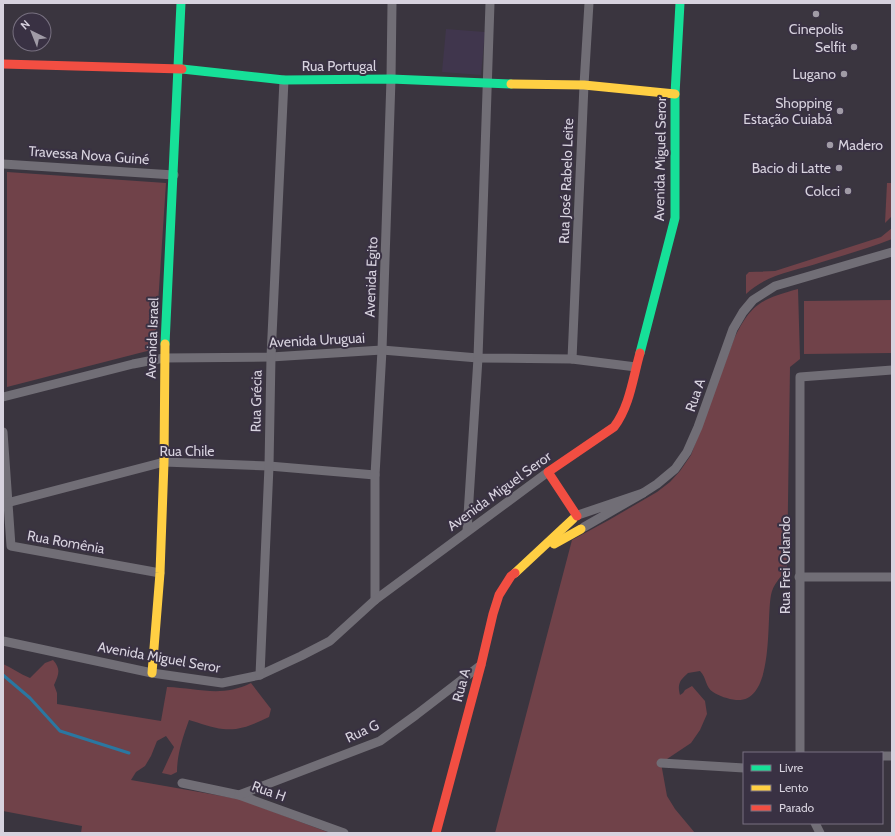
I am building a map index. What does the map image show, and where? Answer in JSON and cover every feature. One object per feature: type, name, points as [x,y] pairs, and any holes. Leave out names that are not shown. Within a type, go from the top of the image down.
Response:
[{"type":"street","name":"Avenida Israel","points":[[152,673],[160,573],[164,462],[164,358],[174,175],[181,3]]},
{"type":"street","name":"Avenida Egito","points":[[375,600],[375,475],[382,350],[392,3]]},
{"type":"street","points":[[467,531],[478,358],[490,3]]},
{"type":"street","name":"Rua José Rabelo Leite","points":[[572,359],[589,3]]},
{"type":"street","name":"Avenida Miguel Seror","points":[[3,641],[152,673],[222,684],[260,675],[330,641],[375,600],[548,472],[601,438],[614,427],[620,419],[627,401],[675,218],[675,94],[680,3]]},
{"type":"street","name":"Rua Portugal","points":[[3,64],[178,69],[284,80],[391,79],[488,84],[584,85],[675,94]]},
{"type":"street","name":"Rua Grécia","points":[[260,675],[269,466],[270,357],[284,80]]},
{"type":"street","name":"Travessa Nova Guiné","points":[[3,164],[174,175]]},
{"type":"street","name":"Rua A","points":[[534,556],[643,493],[667,476],[681,461],[687,452],[698,427],[733,329],[738,319],[759,295],[775,286],[892,252]]},
{"type":"street","name":"Avenida Uruguai","points":[[3,397],[133,364],[164,358],[270,357],[382,350],[478,358],[572,359],[636,367]]},
{"type":"street","name":"Rua Frei Orlando","points":[[800,752],[800,377],[892,370]]},
{"type":"street","name":"Rua Romênia","points":[[3,432],[7,545],[160,573]]},
{"type":"street","name":"Rua Chile","points":[[6,503],[164,462],[269,466],[375,475]]},
{"type":"street","points":[[548,472],[576,517],[585,518],[586,522],[582,528]]},
{"type":"street","name":"Rua A","points":[[436,833],[499,595],[511,576],[576,517],[643,493]]},
{"type":"street","points":[[799,577],[892,577]]},
{"type":"street","name":"Rua G","points":[[239,795],[380,741],[481,665]]},
{"type":"street","points":[[661,763],[743,768]]},
{"type":"street","name":"Rua H","points":[[182,783],[239,795],[344,833]]},
{"type":"street","points":[[816,824],[820,833]]},
{"type":"shaded area","points":[[446,29],[485,32],[481,75],[442,72]]},
{"type":"shaded area","points":[[7,172],[166,183],[155,349],[7,387]]},
{"type":"shaded area","points":[[887,183],[892,183],[892,216],[885,223]]},
{"type":"shaded area","points":[[892,228],[892,239],[772,277],[754,287],[746,294],[746,275],[749,272],[775,271],[881,237]]},
{"type":"shaded area","points":[[798,289],[800,359],[790,367],[787,570],[779,578],[771,595],[768,640],[763,675],[757,688],[748,697],[736,700],[721,696],[710,690],[700,671],[688,673],[680,682],[680,695],[692,686],[705,701],[707,714],[700,730],[691,743],[661,763],[667,796],[675,809],[695,833],[495,833],[572,540],[657,492],[670,482],[680,471],[691,455],[734,339],[746,317],[759,304],[766,300]]},
{"type":"shaded area","points":[[892,300],[892,353],[804,354],[804,301]]},
{"type":"shaded area","points":[[53,660],[58,669],[58,675],[54,685],[57,693],[57,704],[161,721],[167,687],[219,691],[240,688],[251,683],[271,709],[269,717],[235,729],[215,728],[189,720],[179,752],[177,772],[171,775],[162,773],[174,747],[166,736],[157,741],[145,766],[136,772],[131,780],[239,799],[330,833],[81,833],[82,826],[3,811],[3,664],[30,678],[45,663]]},
{"type":"waterway","points":[[3,675],[30,698],[60,731],[129,753]]},
{"type":"traffic: fast","points":[[165,344],[181,3]]},
{"type":"traffic: fast","points":[[640,353],[675,218],[675,94],[680,3]]},
{"type":"traffic: fast","points":[[182,69],[284,80],[391,79],[511,84]]},
{"type":"traffic: slow","points":[[511,84],[584,85],[675,94]]},
{"type":"traffic: slow","points":[[152,673],[160,573],[164,462],[165,344]]},
{"type":"traffic: slow","points":[[515,573],[573,519]]},
{"type":"traffic: slow","points":[[554,544],[581,529]]},
{"type":"traffic: jam","points":[[3,64],[182,69]]},
{"type":"traffic: jam","points":[[577,516],[548,472],[614,427],[624,410],[640,353]]},
{"type":"traffic: jam","points":[[436,833],[481,665],[493,614],[499,595],[511,576],[515,573]]},
{"type":"place","name":"Cinepolis","points":[[816,14]]},
{"type":"place","name":"Selfit","points":[[854,47]]},
{"type":"place","name":"Lugano","points":[[844,74]]},
{"type":"place","name":"Shopping Estação Cuiabá","points":[[840,111]]},
{"type":"place","name":"Madero","points":[[830,145]]},
{"type":"place","name":"Bacio di Latte","points":[[839,168]]},
{"type":"place","name":"Colcci","points":[[848,191]]}]
